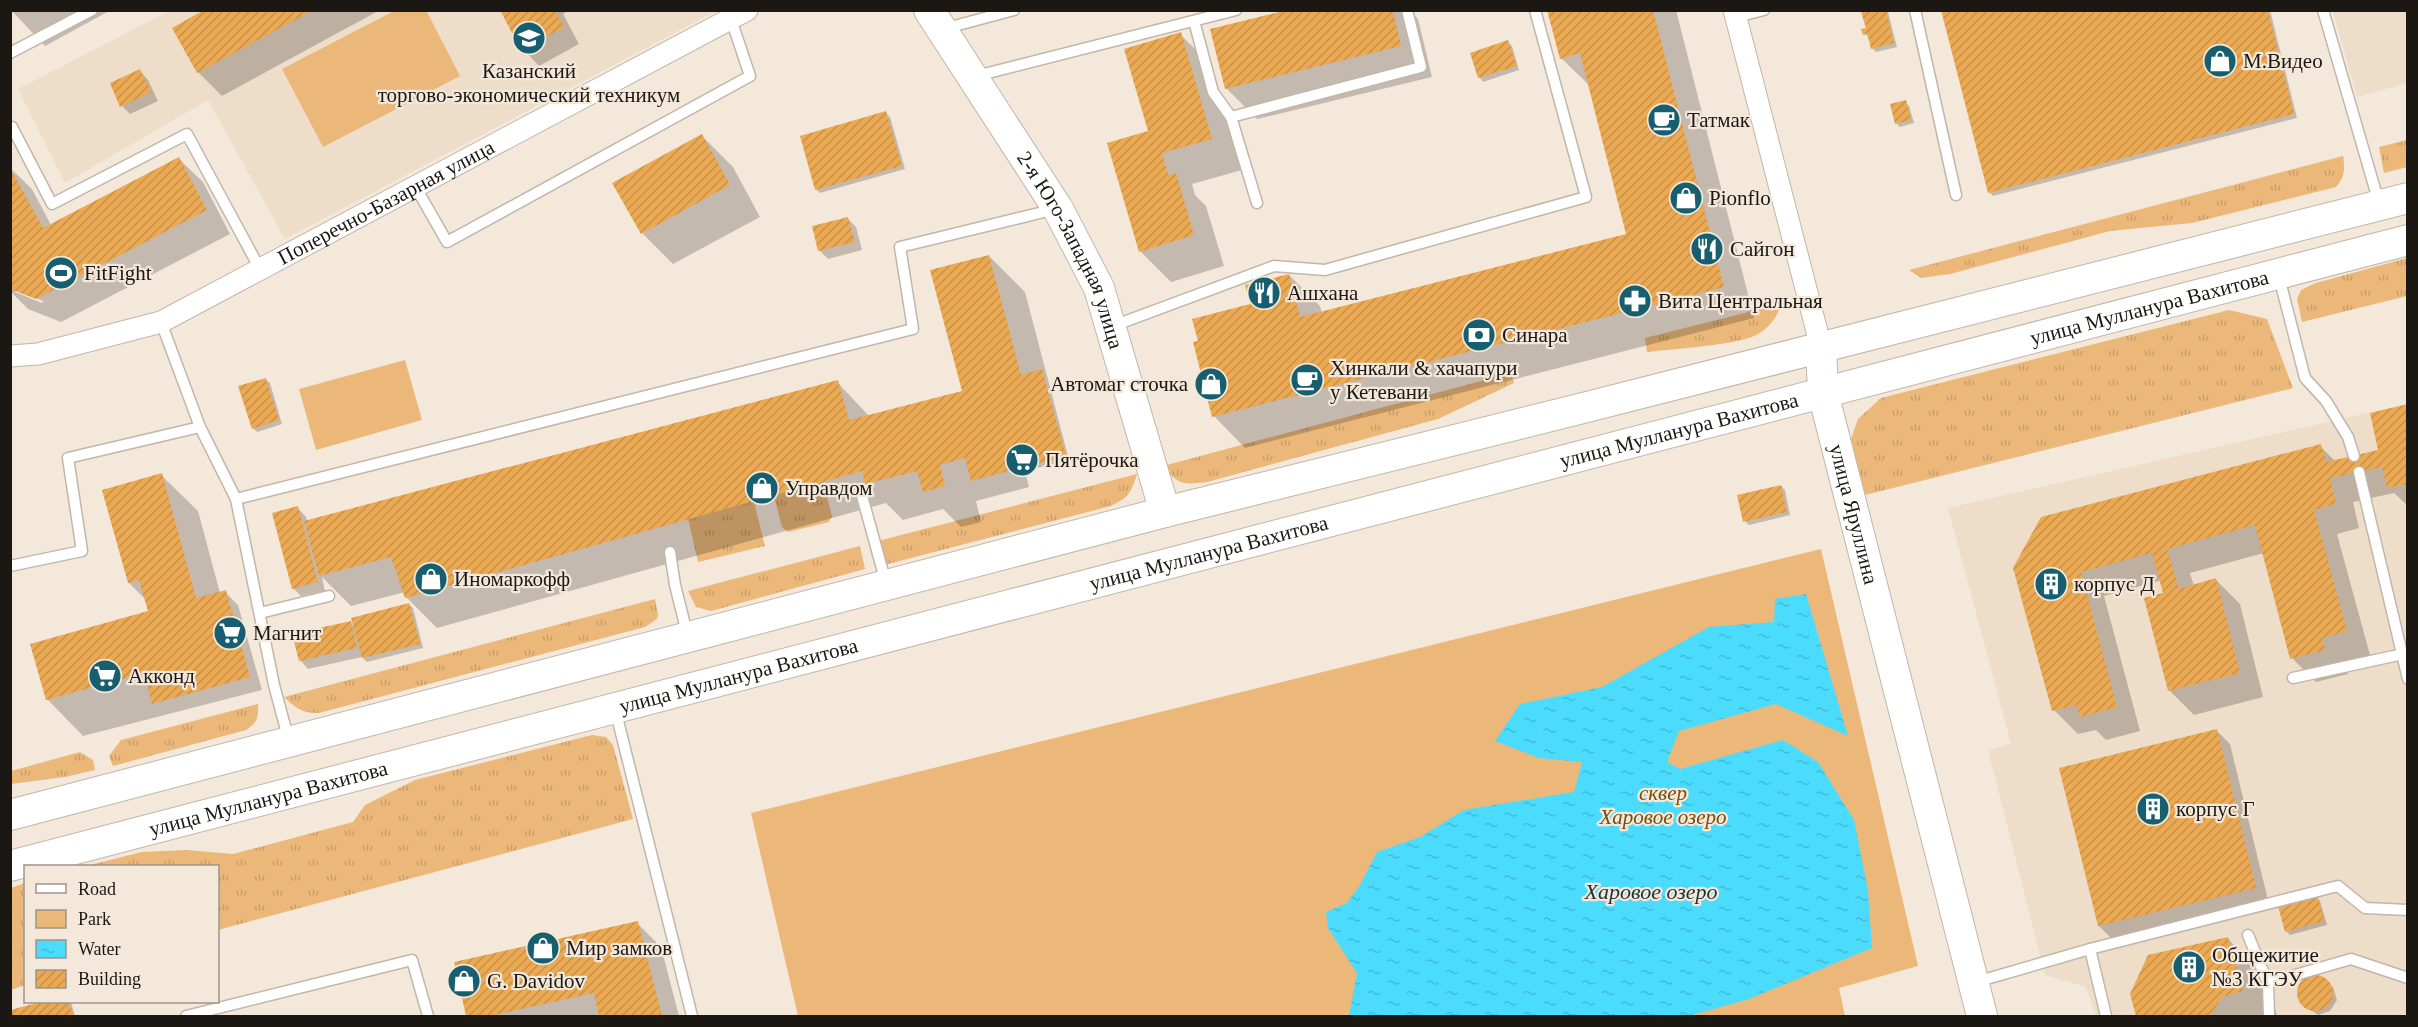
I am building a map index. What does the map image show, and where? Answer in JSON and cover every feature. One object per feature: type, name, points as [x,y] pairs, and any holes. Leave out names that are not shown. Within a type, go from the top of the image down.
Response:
[{"type":"main road","name":"2-я Юго-Западная улица","points":[[936,20],[1058,208],[1099,288],[1165,512]]},
{"type":"main road","name":"улица Мулланура Вахитова","points":[[10,815],[1165,512],[2394,202]]},
{"type":"main road","name":"улица Мулланура Вахитова","points":[[10,866],[2408,240]]},
{"type":"main road","name":"улица Яруллина","points":[[1821,347],[1823,393],[1982,1017]]},
{"type":"street","name":"улица Яруллина","points":[[1735,14],[1821,347]]},
{"type":"street","name":"Поперечно-Базарная улица","points":[[10,356],[38,354],[161,322],[739,15]]},
{"type":"lane","points":[[10,53],[92,10]]},
{"type":"lane","points":[[936,20],[1014,10]]},
{"type":"lane","points":[[973,77],[1236,10]]},
{"type":"lane","points":[[1231,117],[1421,67],[1407,10]]},
{"type":"lane","points":[[1111,327],[1274,266],[1325,270],[1586,197],[1535,10]]},
{"type":"lane","points":[[1735,14],[1764,10]]},
{"type":"lane","points":[[1914,10],[1956,195]]},
{"type":"lane","points":[[2323,10],[2394,202]]},
{"type":"lane","points":[[415,186],[447,243],[750,76],[739,15]]},
{"type":"lane","points":[[1194,21],[1213,92],[1231,117],[1257,203]]},
{"type":"lane","points":[[10,128],[12,127],[52,204],[187,134],[260,269]]},
{"type":"lane","points":[[236,499],[913,329],[900,247],[1058,208]]},
{"type":"lane","points":[[2278,274],[2305,378],[2326,401],[2348,437],[2354,456]]},
{"type":"lane","points":[[161,322],[200,427],[236,499],[289,742]]},
{"type":"lane","points":[[10,566],[82,551],[68,458],[200,427]]},
{"type":"lane","points":[[2359,472],[2408,679]]},
{"type":"lane","points":[[862,496],[886,585]]},
{"type":"lane","points":[[670,552],[675,585],[688,638]]},
{"type":"lane","points":[[260,613],[329,596]]},
{"type":"lane","points":[[2293,678],[2403,654]]},
{"type":"lane","points":[[615,709],[692,1017]]},
{"type":"lane","points":[[1973,982],[2090,949],[2337,886],[2365,908],[2408,910]]},
{"type":"lane","points":[[2248,935],[2268,983],[2269,1017]]},
{"type":"lane","points":[[2090,949],[2106,1017]]},
{"type":"lane","points":[[2268,983],[2351,959],[2408,978]]},
{"type":"lane","points":[[186,1017],[412,960],[428,1017]]},
{"type":"shaded area","points":[[169,11],[716,11],[285,239],[208,100],[65,183],[18,89]]},
{"type":"shaded area","points":[[2333,11],[2407,11],[2407,83],[2357,97]]},
{"type":"shaded area","points":[[2407,404],[2407,1016],[2096,1016],[2086,987],[2045,975],[1988,750],[2011,744],[1948,508]]},
{"type":"green space","points":[[426,10],[460,76],[323,147],[282,69],[394,11]]},
{"type":"green space","points":[[2407,140],[2407,167],[2384,173],[2379,147]]},
{"type":"green space","points":[[2343,156],[2344,173],[2336,187],[2192,223],[2110,231],[1950,274],[1921,278],[1909,270]]},
{"type":"green space","points":[[2407,258],[2407,296],[2302,322],[2297,299],[2301,290],[2316,283]]},
{"type":"green space","points":[[1784,297],[1771,323],[1763,331],[1749,338],[1722,344],[1647,352],[1645,338],[1745,313]]},
{"type":"green space","points":[[2229,310],[2267,319],[2293,388],[1865,495],[1851,439],[1858,419],[1881,398]]},
{"type":"green space","points":[[405,360],[422,420],[316,450],[299,389]]},
{"type":"green space","points":[[1511,373],[1514,383],[1438,419],[1207,482],[1182,482],[1173,477],[1163,466]]},
{"type":"green space","points":[[1137,474],[1128,494],[1111,506],[884,565],[878,541]]},
{"type":"green space","points":[[821,475],[832,516],[829,522],[788,532],[782,527],[772,488]]},
{"type":"green space","points":[[752,494],[765,546],[698,562],[686,509]]},
{"type":"green space","points":[[860,546],[865,569],[711,611],[696,607],[688,591]]},
{"type":"green space","name":"сквер Харовое озеро","points":[[1821,549],[1918,966],[1839,988],[1845,1016],[798,1016],[751,813]]},
{"type":"green space","points":[[655,599],[657,619],[645,627],[319,713],[300,709],[284,697]]},
{"type":"green space","points":[[258,704],[256,719],[253,725],[246,730],[113,766],[109,756],[121,740]]},
{"type":"green space","points":[[592,735],[606,737],[613,745],[633,819],[219,930],[219,865],[90,865],[142,852],[186,850],[233,854],[353,822],[365,805],[415,780]]},
{"type":"green space","points":[[80,752],[93,760],[95,770],[65,777],[11,784],[11,771]]},
{"type":"green space","points":[[24,883],[24,985],[11,990],[11,888]]},
{"type":"water","name":"Харовое озеро","points":[[1806,594],[1848,736],[1776,704],[1679,731],[1667,762],[1680,769],[1783,740],[1818,762],[1854,820],[1868,891],[1872,948],[1749,999],[1689,1016],[1349,1016],[1357,973],[1328,928],[1326,912],[1347,903],[1360,885],[1377,852],[1420,837],[1464,810],[1574,792],[1582,762],[1539,758],[1495,741],[1520,704],[1602,687],[1709,627],[1774,622],[1775,599]]},
{"type":"building","points":[[204,10],[313,10],[197,73],[172,28]]},
{"type":"building","name":"Казанский торгово-экономический техникум","points":[[500,10],[555,10],[564,27],[521,50]]},
{"type":"building","points":[[1287,10],[1393,10],[1401,46],[1225,89],[1210,29]]},
{"type":"building","points":[[1547,10],[1653,10],[1724,287],[1212,417],[1193,342],[1198,341],[1192,319],[1250,304],[1245,285],[1289,274],[1300,317],[1626,234],[1580,53],[1560,59]]},
{"type":"building","points":[[1886,10],[1894,43],[1871,49],[1867,33],[1863,35],[1861,29],[1866,28],[1861,12]]},
{"type":"building","points":[[1941,10],[2268,10],[2294,114],[1988,193]]},
{"type":"building","points":[[1181,32],[1212,139],[1162,153],[1168,175],[1176,173],[1194,235],[1139,252],[1107,143],[1148,131],[1124,49]]},
{"type":"building","points":[[1508,40],[1517,66],[1478,78],[1470,53]]},
{"type":"building","points":[[140,69],[151,92],[120,107],[110,83]]},
{"type":"building","points":[[1906,100],[1911,120],[1895,124],[1890,104]]},
{"type":"building","points":[[886,111],[902,166],[815,190],[800,136]]},
{"type":"building","points":[[702,134],[730,185],[641,234],[612,183]]},
{"type":"building","points":[[179,157],[207,210],[36,299],[10,289],[10,168],[43,228]]},
{"type":"building","points":[[848,217],[855,242],[818,251],[812,226]]},
{"type":"building","points":[[989,255],[1021,375],[1042,369],[1066,456],[971,481],[965,458],[940,465],[945,486],[923,492],[917,471],[865,484],[862,471],[405,598],[391,557],[319,576],[304,521],[838,380],[849,420],[962,391],[930,270]]},
{"type":"building","points":[[266,378],[279,420],[252,429],[238,386]]},
{"type":"building","name":"корпус Д","points":[[2408,404],[2408,484],[2387,488],[2382,467],[2330,478],[2336,504],[2314,510],[2347,631],[2322,638],[2325,650],[2290,659],[2255,525],[2167,549],[2179,589],[2216,578],[2240,673],[2168,691],[2144,598],[2163,593],[2152,553],[2081,572],[2117,707],[2080,717],[2077,705],[2052,711],[2013,568],[2041,517],[2321,444],[2326,462],[2378,450],[2370,413]]},
{"type":"building","points":[[162,473],[196,598],[226,590],[250,677],[152,704],[144,673],[46,700],[30,644],[148,611],[139,580],[128,583],[102,490]]},
{"type":"building","points":[[1781,485],[1787,512],[1743,522],[1737,495]]},
{"type":"building","points":[[298,506],[318,582],[292,589],[272,513]]},
{"type":"building","points":[[409,603],[420,644],[362,658],[351,618]]},
{"type":"building","points":[[351,621],[357,648],[299,661],[292,634]]},
{"type":"building","name":"корпус Г","points":[[2217,729],[2256,888],[2098,926],[2059,768]]},
{"type":"building","points":[[2317,895],[2324,921],[2285,932],[2278,906]]},
{"type":"building","points":[[638,921],[662,1016],[599,1016],[594,993],[490,1016],[466,1016],[454,962]]},
{"type":"building","name":"Общежитие №3 КГЭУ","points":[[2228,937],[2243,991],[2222,997],[2211,1016],[2136,1016],[2130,994],[2148,955]]},
{"type":"building","points":[[2315,975],[2327,981],[2333,993],[2327,1005],[2315,1011],[2303,1005],[2297,993],[2303,981]]},
{"type":"building","points":[[37,1003],[69,1003],[74,1016],[10,1016],[10,1010]]},
{"type":"place","name":"Казанский торгово-экономический техникум","points":[[529,38]]},
{"type":"place","name":"М.Видео","points":[[2220,61]]},
{"type":"place","name":"Татмак","points":[[1664,120]]},
{"type":"place","name":"Pionflo","points":[[1686,198]]},
{"type":"place","name":"Сайгон","points":[[1707,249]]},
{"type":"place","name":"FitFight","points":[[61,273]]},
{"type":"place","name":"Ашхана","points":[[1264,293]]},
{"type":"place","name":"Вита Центральная","points":[[1635,301]]},
{"type":"place","name":"Синара","points":[[1479,335]]},
{"type":"place","name":"Хинкали & хачапури у Кетевани","points":[[1307,380]]},
{"type":"place","name":"Автомаг сточка","points":[[1211,384]]},
{"type":"place","name":"Пятёрочка","points":[[1022,460]]},
{"type":"place","name":"Управдом","points":[[762,488]]},
{"type":"place","name":"Иномаркофф","points":[[431,579]]},
{"type":"place","name":"корпус Д","points":[[2051,584]]},
{"type":"place","name":"Магнит","points":[[230,633]]},
{"type":"place","name":"Акконд","points":[[105,676]]},
{"type":"place","name":"корпус Г","points":[[2153,809]]},
{"type":"place","name":"Мир замков","points":[[543,948]]},
{"type":"place","name":"Общежитие №3 КГЭУ","points":[[2189,967]]},
{"type":"place","name":"G. Davidov","points":[[464,981]]}]
